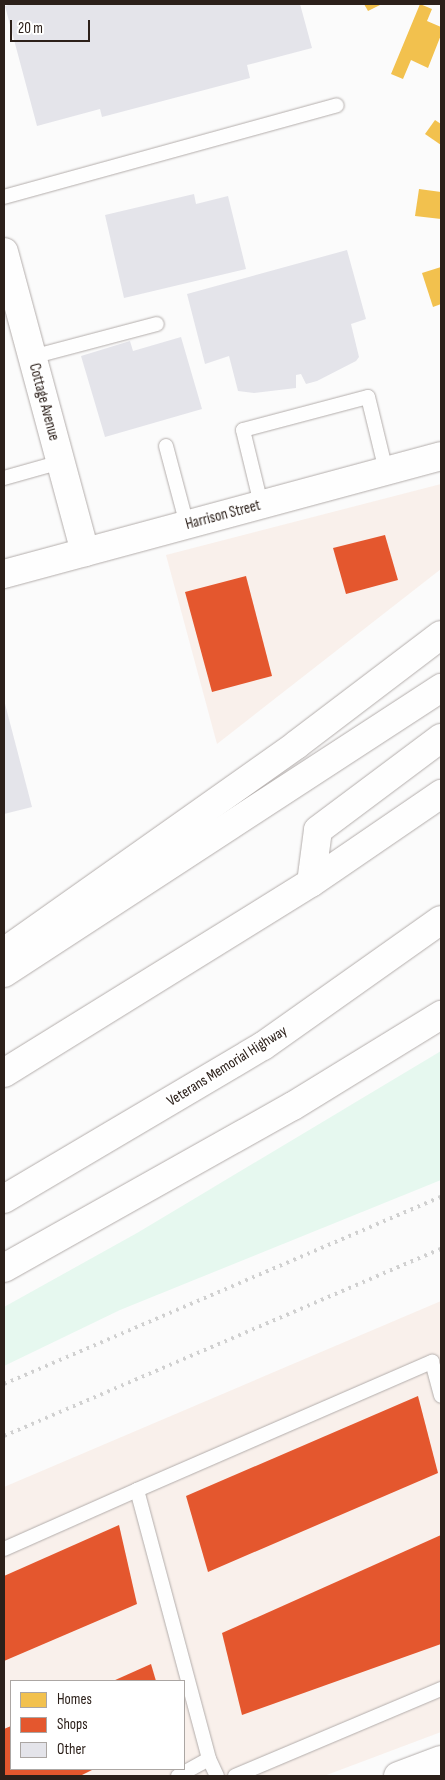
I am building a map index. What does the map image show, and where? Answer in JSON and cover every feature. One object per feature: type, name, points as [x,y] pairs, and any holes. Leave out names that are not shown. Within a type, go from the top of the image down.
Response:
[{"type":"main road","name":"Cottage Avenue","points":[[4,252],[11,309],[32,358],[85,552]]},
{"type":"main road","name":"Harrison Street","points":[[4,574],[441,456]]},
{"type":"main road","points":[[4,952],[296,745],[441,635]]},
{"type":"main road","points":[[4,973],[441,688]]},
{"type":"main road","points":[[311,883],[318,830],[441,738]]},
{"type":"main road","points":[[4,1073],[311,883],[441,794]]},
{"type":"main road","name":"Veterans Memorial Highway","points":[[4,1199],[264,1046],[441,920]]},
{"type":"main road","points":[[4,1268],[293,1106],[441,1015]]},
{"type":"main road","points":[[398,1776],[441,1760]]},
{"type":"lane","points":[[4,197],[336,105]]},
{"type":"lane","points":[[32,358],[157,324]]},
{"type":"lane","points":[[261,504],[243,430],[368,397],[386,471]]},
{"type":"lane","points":[[166,446],[187,524]]},
{"type":"lane","points":[[4,478],[61,462]]},
{"type":"lane","points":[[4,1549],[432,1362],[441,1396]]},
{"type":"lane","points":[[137,1490],[209,1759],[217,1776]]},
{"type":"lane","points":[[236,1776],[441,1689]]},
{"type":"lane","points":[[178,1776],[209,1759]]},
{"type":"shaded area","points":[[441,484],[441,569],[217,744],[166,555]]},
{"type":"shaded area","points":[[441,1051],[441,1180],[120,1310],[4,1366],[4,1307],[137,1233]]},
{"type":"shaded area","points":[[441,1301],[441,1732],[324,1776],[4,1776],[4,1487]]},
{"type":"building: Homes","points":[[364,4],[382,4],[368,11]]},
{"type":"building: Homes","points":[[420,4],[432,9],[427,21],[441,27],[441,35],[428,68],[411,60],[403,79],[391,74]]},
{"type":"building: Homes","points":[[435,120],[441,124],[441,145],[425,134]]},
{"type":"building: Homes","points":[[419,189],[441,192],[441,219],[415,216]]},
{"type":"building: Homes","points":[[441,267],[441,304],[433,307],[422,273]]},
{"type":"building: Shops","points":[[385,535],[398,580],[346,594],[333,548]]},
{"type":"building: Shops","points":[[246,576],[272,676],[212,692],[185,592]]},
{"type":"building: Shops","points":[[418,1396],[438,1473],[208,1572],[186,1496]]},
{"type":"building: Shops","points":[[119,1525],[137,1604],[4,1661],[4,1576]]},
{"type":"building: Shops","points":[[441,1535],[441,1644],[242,1715],[222,1633]]},
{"type":"building: Shops","points":[[151,1664],[156,1680],[115,1680]]},
{"type":"building: Shops","points":[[10,1726],[10,1770],[92,1770],[80,1776],[4,1776],[4,1729]]},
{"type":"building: Other","points":[[12,4],[300,4],[312,48],[247,65],[250,78],[102,117],[100,109],[37,126],[5,6]]},
{"type":"building: Other","points":[[194,194],[196,204],[228,196],[246,269],[124,298],[105,215]]},
{"type":"building: Other","points":[[347,250],[366,319],[351,324],[359,357],[356,361],[317,381],[306,384],[301,374],[296,375],[296,388],[254,393],[238,391],[229,356],[205,364],[187,294]]},
{"type":"building: Other","points":[[181,337],[202,409],[105,437],[81,356],[130,341],[133,351]]},
{"type":"building: Other","points":[[4,700],[32,807],[4,814]]},
{"type":"railway","points":[[4,1384],[441,1197]]},
{"type":"railway","points":[[4,1436],[441,1249]]}]
